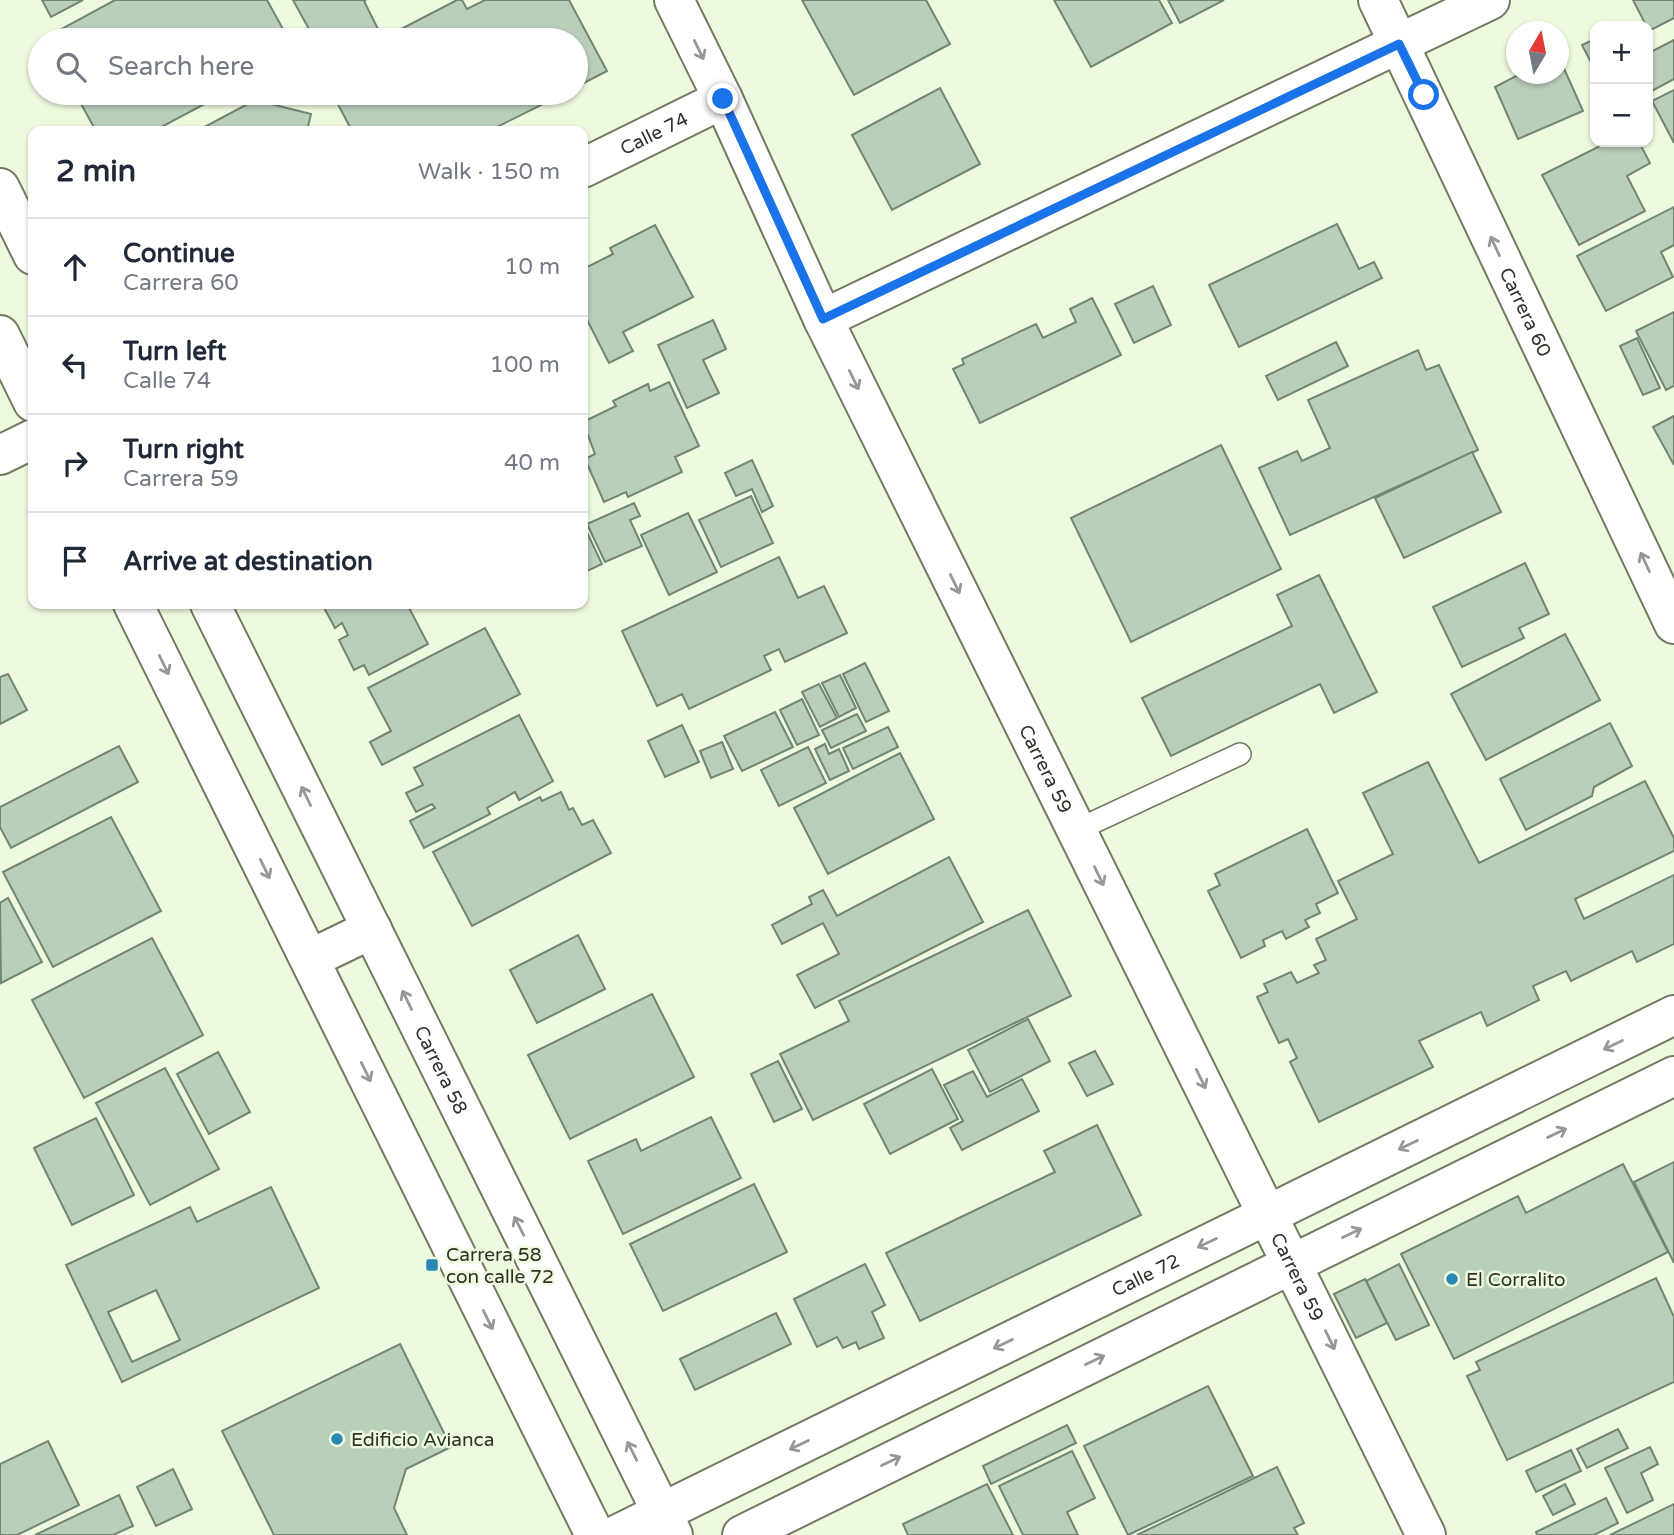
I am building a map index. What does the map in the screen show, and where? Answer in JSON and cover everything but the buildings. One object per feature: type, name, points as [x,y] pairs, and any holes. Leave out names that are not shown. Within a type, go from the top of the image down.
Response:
[{"type":"street","name":"Carrera 59","points":[[674,0],[723,99],[823,319],[1426,1535]]},
{"type":"street","name":"Carrera 60","points":[[1378,0],[1674,624]]},
{"type":"street","points":[[823,319],[1490,0]]},
{"type":"street","name":"Calle 74","points":[[588,166],[723,99]]},
{"type":"street","points":[[0,188],[28,245]]},
{"type":"street","points":[[0,335],[28,392]]},
{"type":"street","points":[[0,455],[28,441]]},
{"type":"street","points":[[135,609],[595,1535]]},
{"type":"street","name":"Carrera 58","points":[[212,609],[667,1524]]},
{"type":"street","points":[[310,959],[372,929]]},
{"type":"street","name":"Calle 72","points":[[616,1535],[667,1524],[1268,1213],[1674,1015]]},
{"type":"street","points":[[742,1535],[1674,1076]]},
{"type":"lane","points":[[1077,830],[1240,754]]},
{"type":"place","name":"Carrera 58 con calle 72","points":[[432,1265]]},
{"type":"place","name":"El Corralito","points":[[1452,1279]]},
{"type":"place","name":"Edificio Avianca","points":[[337,1439]]},
{"type":"route","points":[[723,99],[823,319],[1399,44],[1424,95]]}]
